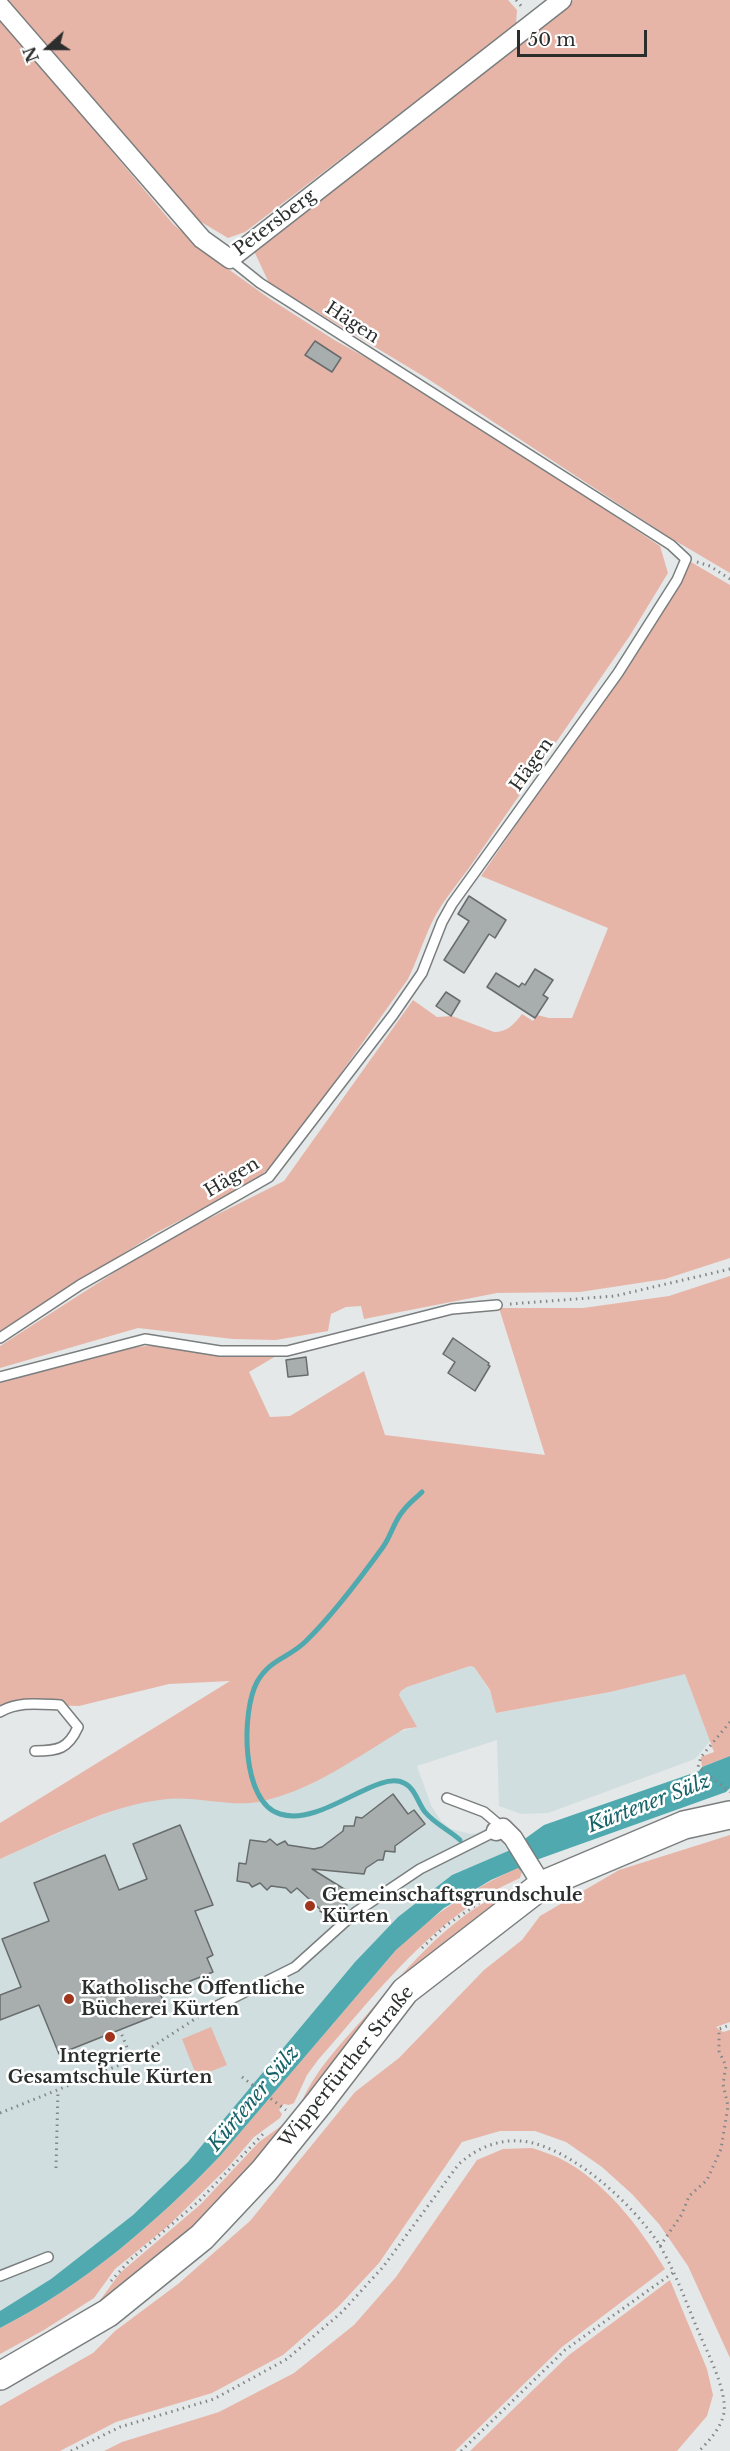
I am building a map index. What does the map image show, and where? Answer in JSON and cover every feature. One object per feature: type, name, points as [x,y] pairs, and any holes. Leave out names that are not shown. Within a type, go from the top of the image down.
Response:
[{"type":"main road","name":"Wipperfürther Straße","points":[[0,2376],[108,2313],[202,2237],[264,2171],[405,1991],[538,1879],[684,1825],[730,1815]]},
{"type":"street","name":"Petersberg","points":[[0,6],[202,239],[230,259],[562,0]]},
{"type":"street","points":[[504,1832],[538,1879]]},
{"type":"lane","name":"Hägen","points":[[0,1338],[80,1285],[270,1177],[393,1015],[422,972],[442,922],[452,904],[618,673],[677,580],[686,559],[671,545],[260,283],[230,259]]},
{"type":"lane","points":[[0,1377],[145,1339],[220,1352],[287,1351],[452,1308],[497,1305]]},
{"type":"lane","points":[[0,1712],[9,1707],[32,1703],[60,1706],[78,1727],[72,1741],[64,1746],[49,1751],[35,1751]]},
{"type":"lane","points":[[208,2010],[295,1967],[365,1906],[420,1869],[504,1832],[484,1812],[447,1798]]},
{"type":"lane","points":[[0,2276],[48,2258]]},
{"type":"path","points":[[686,559],[710,566],[730,579]]},
{"type":"path","points":[[497,1305],[615,1296],[730,1269]]},
{"type":"path","points":[[730,1722],[701,1757],[698,1767],[730,1792]]},
{"type":"path","points":[[419,1951],[445,1926],[491,1895]]},
{"type":"path","points":[[0,2113],[132,2060],[208,2010]]},
{"type":"path","points":[[660,2246],[682,2214],[689,2196],[708,2180],[721,2149],[729,2106],[723,2084],[726,2066],[719,2050],[718,2029],[730,2025]]},
{"type":"path","points":[[120,2030],[132,2060]]},
{"type":"path","points":[[242,2077],[290,2113]]},
{"type":"path","points":[[56,2168],[58,2090]]},
{"type":"path","points":[[110,2282],[129,2260],[199,2202],[257,2139],[272,2127]]},
{"type":"path","points":[[71,2451],[120,2427],[214,2399],[287,2359],[342,2312],[383,2267],[458,2165],[472,2152],[502,2142],[532,2143],[560,2154],[593,2176],[624,2202],[660,2246],[674,2272],[723,2396],[724,2414],[718,2427],[699,2451]]},
{"type":"path","points":[[461,2451],[565,2350],[674,2272]]},
{"type":"shaded area","points":[[6,0],[508,0],[517,10],[516,25],[245,232],[228,238],[196,219]]},
{"type":"shaded area","points":[[574,0],[730,0],[730,573],[669,537],[428,379],[269,283],[254,251]]},
{"type":"shaded area","points":[[0,18],[173,224],[213,258],[270,299],[336,341],[427,391],[660,546],[668,573],[629,637],[441,906],[408,979],[281,1157],[255,1181],[154,1234],[0,1332]]},
{"type":"shaded area","points":[[691,562],[730,585],[730,1258],[665,1279],[580,1292],[497,1293],[364,1319],[361,1306],[346,1307],[331,1314],[328,1331],[276,1340],[233,1339],[138,1328],[0,1368],[0,1346],[160,1243],[284,1181],[413,1000],[437,1017],[452,1016],[494,1032],[507,1029],[522,1014],[533,1021],[537,1015],[549,1018],[572,1018],[608,928],[481,876],[640,645]]},
{"type":"shaded area","points":[[730,1276],[730,1756],[702,1767],[701,1757],[714,1752],[685,1674],[610,1692],[496,1713],[490,1690],[474,1667],[470,1666],[401,1691],[399,1695],[417,1727],[404,1729],[334,1772],[297,1790],[278,1797],[247,1803],[178,1798],[145,1802],[81,1823],[0,1859],[0,1823],[230,1681],[169,1684],[79,1706],[16,1704],[0,1708],[0,1383],[120,1348],[160,1345],[231,1355],[276,1356],[249,1372],[270,1417],[290,1416],[364,1371],[385,1435],[545,1455],[499,1308],[583,1308],[669,1296]]},
{"type":"shaded area","points":[[470,1666],[474,1667],[490,1691],[497,1713],[610,1692],[685,1673],[710,1741],[695,1759],[548,1813],[521,1814],[499,1806],[497,1740],[417,1766],[431,1805],[441,1821],[451,1829],[471,1834],[491,1826],[508,1851],[452,1875],[398,1917],[355,1962],[188,2162],[133,2215],[51,2279],[0,2311],[0,1859],[90,1819],[141,1802],[169,1798],[416,1727],[399,1695],[401,1691]]},
{"type":"shaded area","points":[[730,1835],[730,2022],[716,2027],[723,2032],[730,2030],[730,2358],[688,2266],[659,2224],[632,2194],[602,2167],[566,2142],[535,2131],[500,2131],[462,2142],[379,2263],[338,2307],[283,2355],[212,2393],[116,2422],[60,2451],[0,2451],[0,2406],[93,2353],[115,2331],[178,2284],[250,2221],[355,2092],[399,2058],[484,1970],[522,1940],[540,1916],[619,1870]]},
{"type":"shaded area","points":[[519,1867],[522,1872],[520,1878],[461,1912],[409,1957],[318,2060],[307,2075],[294,2103],[284,2104],[279,2110],[282,2114],[280,2118],[254,2137],[229,2166],[168,2226],[115,2269],[94,2298],[44,2330],[0,2354],[0,2328],[61,2293],[118,2251],[197,2180],[396,1950],[453,1903],[484,1884]]},
{"type":"shaded area","points":[[514,1888],[454,1935],[386,2004],[299,2108],[312,2081],[330,2057],[417,1958],[452,1925],[492,1898]]},
{"type":"shaded area","points":[[211,2027],[227,2065],[197,2077],[182,2039]]},
{"type":"shaded area","points":[[288,2121],[226,2196],[158,2259],[98,2303],[120,2273],[201,2204],[259,2142]]},
{"type":"shaded area","points":[[532,2148],[576,2168],[606,2192],[632,2221],[665,2269],[562,2347],[455,2451],[104,2451],[122,2442],[219,2412],[294,2373],[354,2325],[396,2277],[477,2160],[503,2149]]},
{"type":"shaded area","points":[[670,2280],[707,2369],[713,2395],[707,2416],[677,2451],[470,2451],[569,2355]]},
{"type":"water","name":"Kürtener Sülz","points":[[730,1756],[730,1788],[726,1792],[539,1859],[521,1871],[518,1868],[491,1880],[444,1908],[396,1950],[197,2180],[118,2251],[61,2293],[0,2328],[0,2311],[51,2279],[133,2215],[188,2162],[355,1962],[398,1917],[452,1875],[508,1851],[544,1825],[699,1771],[702,1767]]},
{"type":"building","points":[[315,341],[341,358],[332,372],[305,355]]},
{"type":"building","points":[[469,896],[506,920],[495,938],[489,934],[464,973],[444,960],[469,921],[458,914]]},
{"type":"building","points":[[535,969],[553,980],[543,995],[548,998],[535,1018],[487,987],[496,973],[519,987],[522,983],[525,985]]},
{"type":"building","points":[[446,992],[460,1001],[451,1016],[436,1006]]},
{"type":"building","points":[[453,1338],[489,1363],[490,1366],[475,1391],[448,1373],[455,1362],[443,1354]]},
{"type":"building","points":[[306,1357],[308,1375],[288,1377],[286,1360]]},
{"type":"building","points":[[393,1794],[408,1814],[414,1810],[425,1824],[395,1846],[395,1852],[385,1851],[383,1860],[378,1860],[366,1868],[364,1874],[312,1869],[349,1892],[342,1902],[347,1905],[336,1921],[320,1911],[297,1888],[291,1893],[286,1888],[271,1886],[267,1890],[260,1883],[252,1887],[249,1883],[237,1881],[239,1863],[246,1864],[250,1840],[266,1842],[270,1839],[277,1845],[285,1841],[288,1845],[314,1849],[322,1847],[343,1831],[344,1826],[354,1826],[356,1817],[362,1818]]},
{"type":"building","points":[[180,1825],[213,1905],[195,1911],[213,1955],[207,1958],[213,1972],[160,1993],[167,2011],[59,2054],[39,2005],[0,2020],[0,1995],[21,1987],[2,1939],[49,1921],[34,1883],[105,1855],[119,1890],[147,1879],[133,1844]]},
{"type":"waterway","points":[[422,1492],[400,1515],[383,1547],[325,1621],[298,1648],[267,1668],[262,1674],[252,1696],[248,1714],[248,1755],[251,1775],[258,1793],[267,1806],[280,1814],[296,1816],[313,1813],[364,1790],[393,1781],[408,1785],[429,1816],[460,1840]]},
{"type":"place","name":"Gemeinschaftsgrundschule Kürten","points":[[310,1906]]},
{"type":"place","name":"Katholische Öffentliche Bücherei Kürten","points":[[69,1999]]},
{"type":"place","name":"Integrierte Gesamtschule Kürten","points":[[110,2037]]}]
